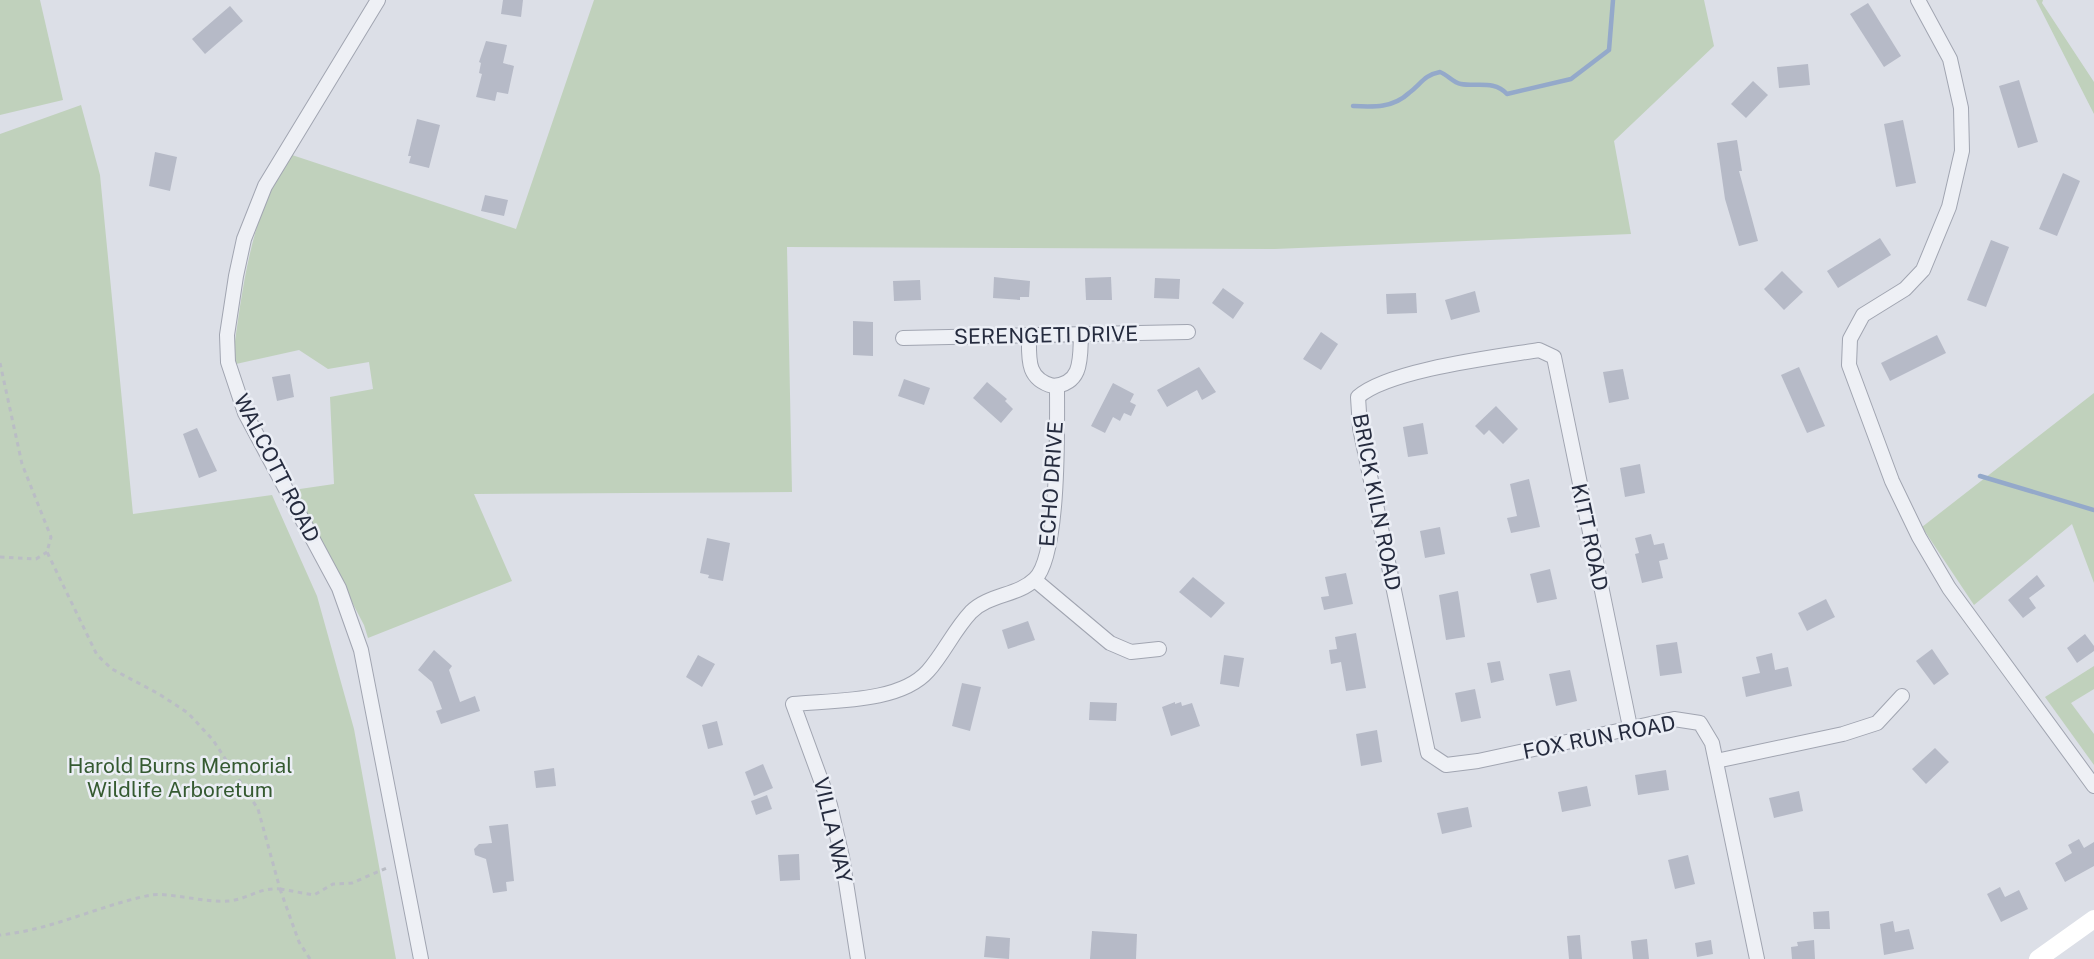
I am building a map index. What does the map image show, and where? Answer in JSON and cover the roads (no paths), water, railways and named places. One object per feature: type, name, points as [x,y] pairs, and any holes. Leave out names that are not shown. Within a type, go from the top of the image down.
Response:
[{"type":"street","name":"WALCOTT ROAD","points":[[378,0],[265,186],[244,239],[227,335],[228,362],[245,413],[339,588],[361,650],[421,959]]},
{"type":"street","points":[[1918,0],[1950,59],[1960,108],[1962,151],[1949,207],[1923,270],[1905,289],[1863,315],[1850,339],[1849,365],[1892,481],[1918,537],[1949,588],[2094,786]]},
{"type":"street","name":"SERENGETI DRIVE","points":[[903,338],[1188,332]]},
{"type":"street","points":[[1029,335],[1030,369],[1043,384],[1057,386],[1071,381],[1077,374],[1080,366],[1081,334]]},
{"type":"street","name":"BRICK KILN ROAD","points":[[1436,759],[1428,753],[1418,714],[1360,428],[1358,397],[1369,387],[1413,374],[1539,350],[1544,352]]},
{"type":"street","name":"KITT ROAD","points":[[1544,352],[1554,357],[1630,727]]},
{"type":"street","name":"ECHO DRIVE","points":[[1035,580],[1046,558],[1055,494],[1057,386]]},
{"type":"street","points":[[1035,580],[1110,643],[1131,652],[1159,649]]},
{"type":"street","name":"VILLA WAY","points":[[858,959],[842,857],[831,805],[793,704],[883,694],[914,684],[926,673],[976,607],[1035,580]]},
{"type":"street","points":[[1716,761],[1843,734],[1877,723],[1902,696]]},
{"type":"street","name":"FOX RUN ROAD","points":[[1436,759],[1446,765],[1478,761],[1674,719],[1700,723],[1712,742],[1757,959]]},
{"type":"street","points":[[2038,959],[2094,919]]},
{"type":"waterway","points":[[1353,106],[1390,104],[1403,98],[1426,78],[1440,72],[1458,83],[1491,85],[1507,94],[1571,79],[1609,50],[1613,0]]},
{"type":"waterway","points":[[1980,476],[2094,510]]},
{"type":"park label","name":"Harold Burns Memorial Wildlife Arboretum","points":[[180,777]]}]
